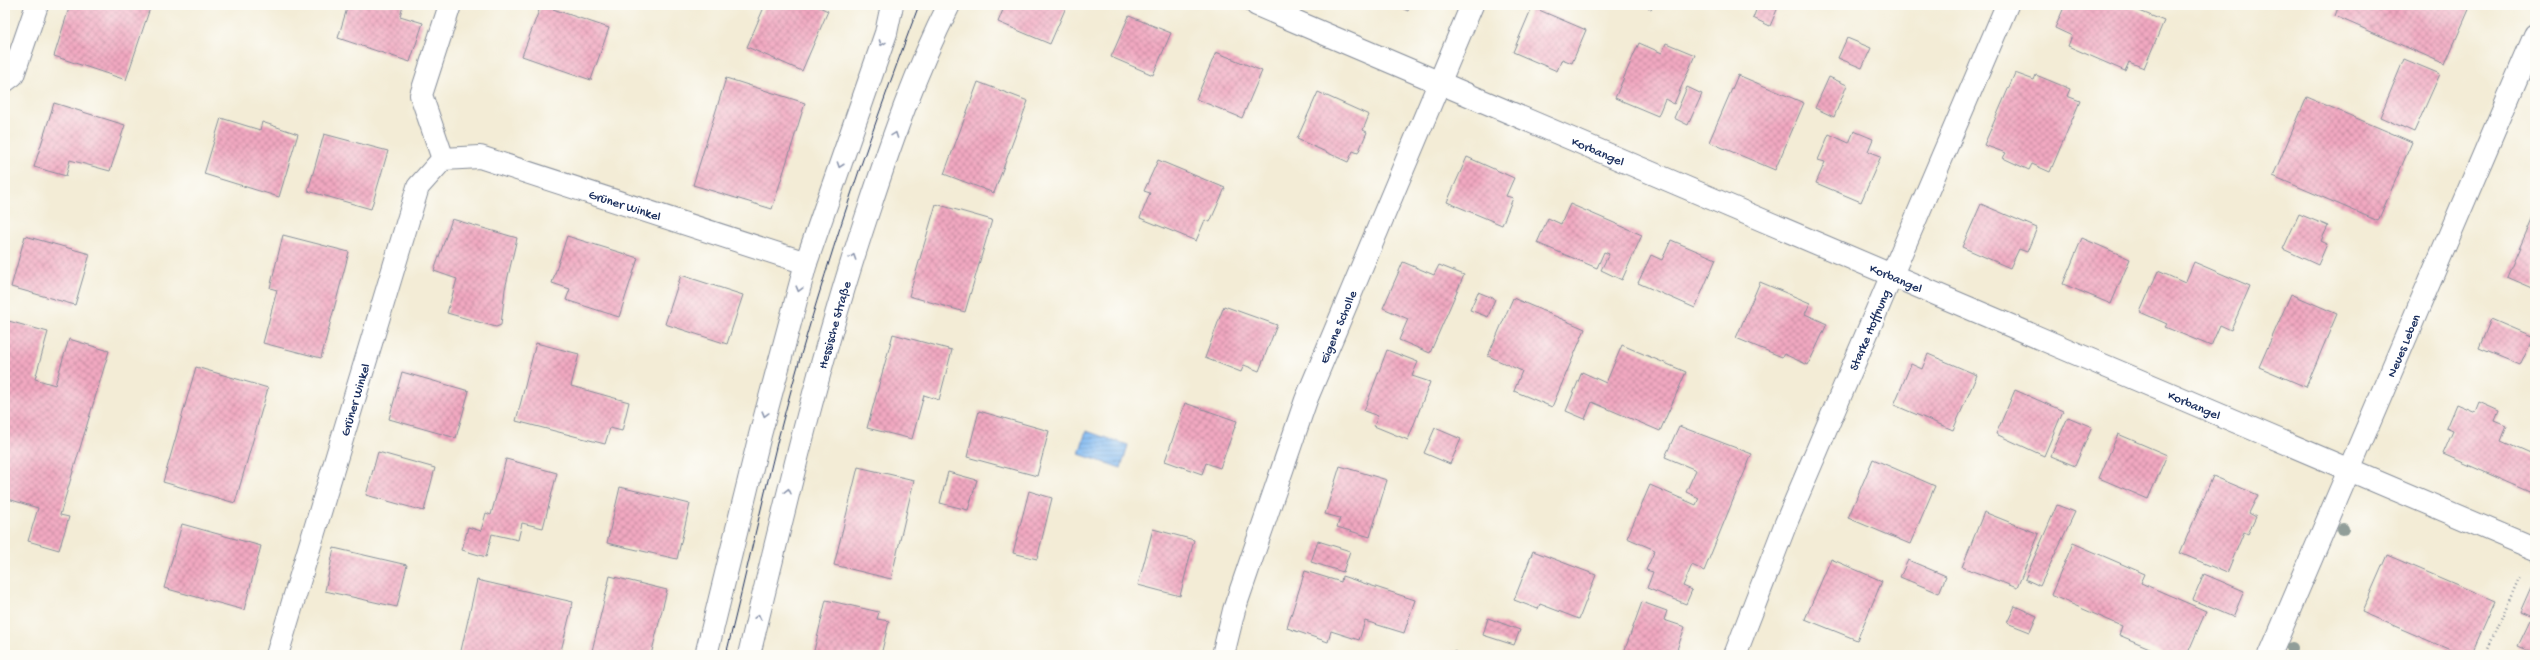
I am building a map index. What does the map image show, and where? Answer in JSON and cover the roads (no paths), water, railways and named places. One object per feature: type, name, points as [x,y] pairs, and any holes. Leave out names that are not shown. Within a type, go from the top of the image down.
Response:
[{"type":"street","points":[[5,81],[13,75],[37,5]]},
{"type":"street","points":[[442,159],[421,95],[450,5]]},
{"type":"street","points":[[706,655],[760,435],[806,263],[886,33],[892,5]]},
{"type":"street","name":"Hessische Straße","points":[[749,655],[800,443],[847,275],[925,51],[950,5]]},
{"type":"street","name":"Korbangel","points":[[1257,5],[2533,548]]},
{"type":"street","name":"Eigene Scholle","points":[[1223,655],[1234,610],[1306,400],[1472,5]]},
{"type":"street","name":"Starke Hoffnung","points":[[1735,655],[1786,523],[2007,5]]},
{"type":"street","name":"Neues Leben","points":[[2270,655],[2535,35]]},
{"type":"street","name":"Grüner Winkel","points":[[280,652],[418,187],[442,159],[480,157],[806,263]]},
{"type":"water","points":[[1086,431],[1128,445],[1121,468],[1079,454]]},
{"type":"tram line","points":[[726,655],[778,439],[808,329],[842,220],[919,5]]}]
